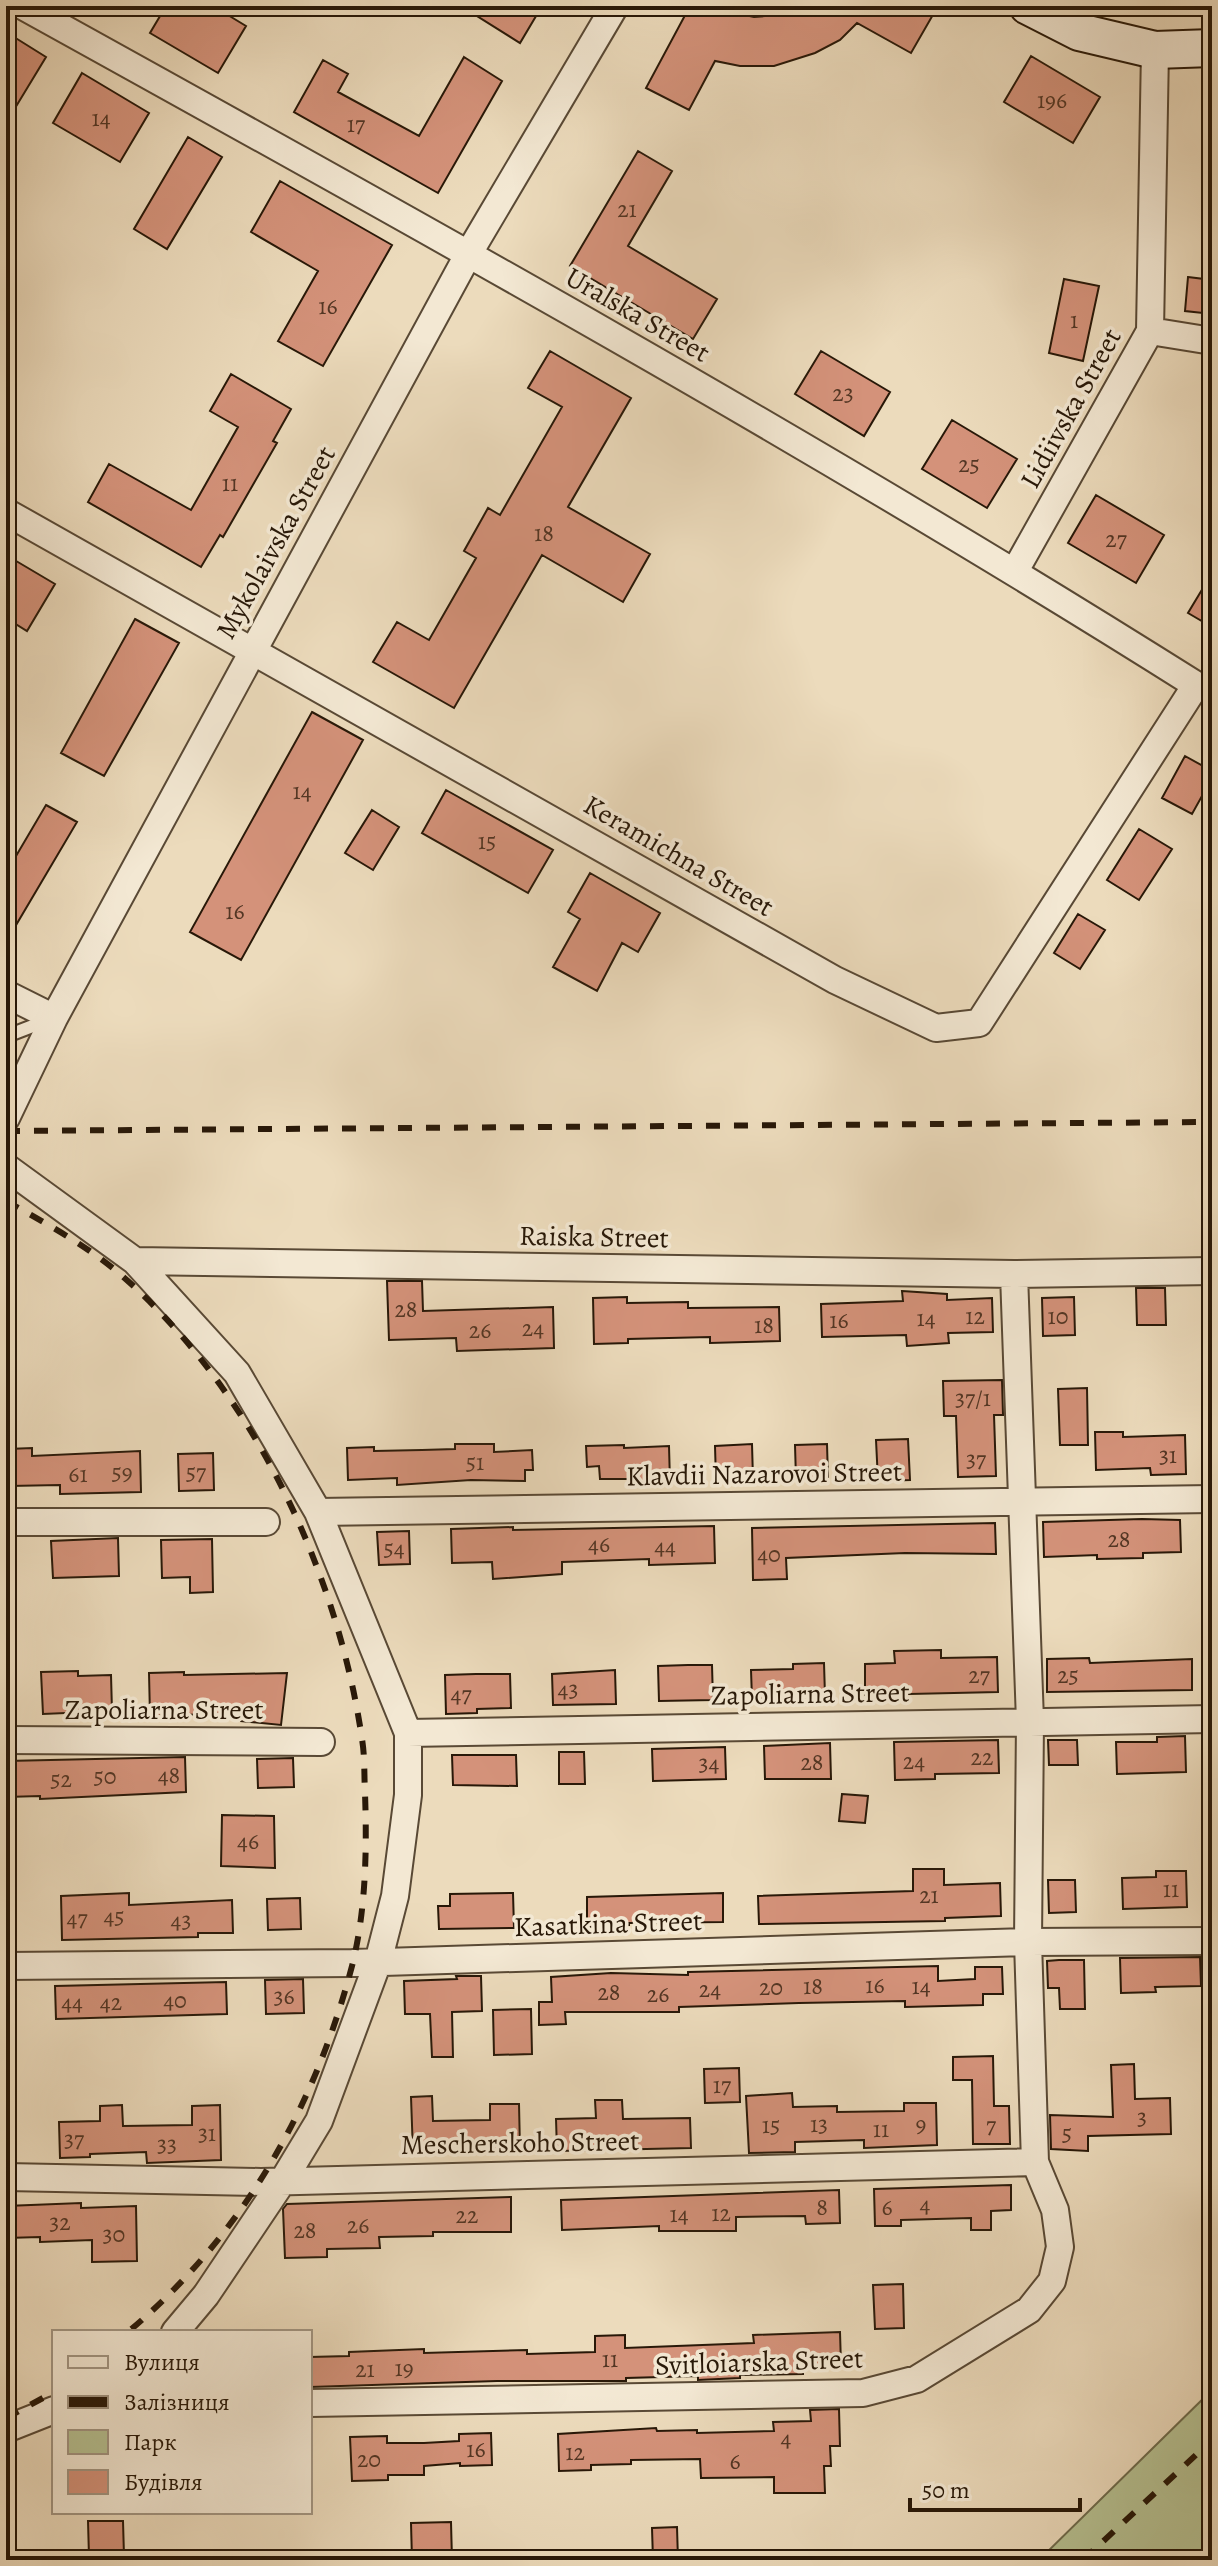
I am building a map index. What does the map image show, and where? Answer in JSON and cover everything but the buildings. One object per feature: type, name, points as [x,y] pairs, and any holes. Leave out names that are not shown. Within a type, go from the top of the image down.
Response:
[{"type":"main road","points":[[1028,6],[1079,32],[1155,50],[1212,48]]},
{"type":"street","name":"Uralska Street","points":[[23,6],[469,253],[1015,571],[1204,688]]},
{"type":"street","name":"Mykolaivska Street","points":[[6,1118],[54,1018],[251,651],[469,253],[615,6]]},
{"type":"street","points":[[1150,331],[1155,50]]},
{"type":"street","name":"Lidiivska Street","points":[[1015,571],[1150,331],[1212,341]]},
{"type":"street","name":"Keramichna Street","points":[[6,512],[835,980],[936,1028],[979,1023],[1204,688]]},
{"type":"street","points":[[6,994],[54,1018]]},
{"type":"street","points":[[6,1167],[135,1261],[237,1373],[318,1512],[408,1733],[408,1795],[397,1882],[378,1962],[319,2121],[206,2295],[177,2330]]},
{"type":"street","name":"Raiska Street","points":[[135,1261],[1014,1274],[1212,1271]]},
{"type":"street","points":[[1014,1274],[1030,1721],[1028,1942],[1035,2162]]},
{"type":"street","name":"Klavdii Nazarovoi Street","points":[[318,1512],[1212,1499]]},
{"type":"street","points":[[6,1522],[266,1522]]},
{"type":"street","name":"Zapoliarna Street","points":[[408,1733],[1212,1719]]},
{"type":"street","name":"Zapoliarna Street","points":[[6,1740],[321,1742]]},
{"type":"street","name":"Kasatkina Street","points":[[6,1966],[378,1962],[1028,1942],[1212,1941]]},
{"type":"street","name":"Mescherskoho Street","points":[[6,2177],[261,2182],[284,2179],[1035,2162]]},
{"type":"street","name":"Svitloiarska Street","points":[[312,2403],[863,2393],[917,2379],[1029,2310],[1052,2281],[1060,2247],[1057,2223],[1055,2210],[1035,2162]]},
{"type":"street","points":[[6,2429],[52,2411]]},
{"type":"lane","points":[[6,1039],[54,1018]]},
{"type":"green space","points":[[1212,2390],[1212,2560],[1039,2560]]},
{"type":"railway","points":[[6,1131],[1212,1122]]},
{"type":"railway","points":[[6,1201],[86,1248],[129,1282],[181,1335],[226,1393],[265,1455],[320,1574],[338,1628],[363,1746],[366,1814],[360,1924],[352,1966],[317,2070],[294,2120],[239,2212],[206,2255],[169,2295],[130,2330]]},
{"type":"railway","points":[[6,2418],[52,2393]]},
{"type":"railway","points":[[1083,2560],[1212,2440]]}]
